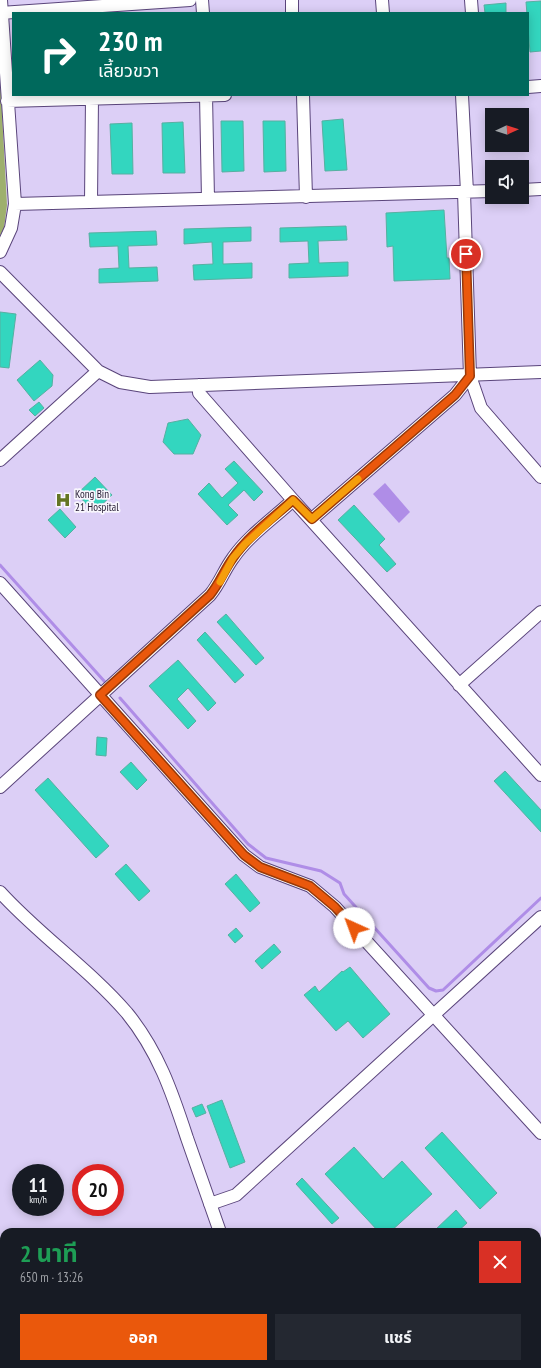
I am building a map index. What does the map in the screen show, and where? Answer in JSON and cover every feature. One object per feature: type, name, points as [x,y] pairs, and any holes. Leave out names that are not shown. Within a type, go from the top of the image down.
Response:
[{"type":"lane","points":[[0,252],[11,228],[15,204],[1,0]]},
{"type":"lane","points":[[16,12],[190,0]]},
{"type":"lane","points":[[202,0],[202,12]]},
{"type":"lane","points":[[292,0],[292,12]]},
{"type":"lane","points":[[382,0],[383,12]]},
{"type":"lane","points":[[471,0],[472,12]]},
{"type":"lane","points":[[1,13],[12,12]]},
{"type":"lane","points":[[529,87],[541,86]]},
{"type":"lane","points":[[7,101],[114,96]]},
{"type":"lane","points":[[206,96],[208,199]]},
{"type":"lane","points":[[303,96],[306,196]]},
{"type":"lane","points":[[462,96],[470,376],[481,408],[541,477]]},
{"type":"lane","points":[[91,202],[92,98]]},
{"type":"lane","points":[[529,190],[541,189]]},
{"type":"lane","points":[[15,204],[485,191]]},
{"type":"lane","points":[[0,272],[98,371],[120,382],[150,387],[470,376],[541,372]]},
{"type":"lane","points":[[0,460],[98,371]]},
{"type":"lane","points":[[312,519],[455,395],[470,376]]},
{"type":"lane","points":[[199,385],[199,393],[293,500],[312,519],[541,775]]},
{"type":"lane","points":[[0,787],[210,595],[218,585],[233,558],[245,544],[293,500]]},
{"type":"lane","points":[[0,583],[244,855],[260,867],[310,886],[335,907],[541,1133]]},
{"type":"lane","points":[[459,685],[541,612]]},
{"type":"lane","points":[[0,892],[15,908],[105,991],[127,1014],[145,1038],[166,1077],[219,1228]]},
{"type":"lane","points":[[210,1204],[236,1195],[541,916]]},
{"type":"green space","points":[[0,77],[7,205],[4,228],[0,236]]},
{"type":"shaded area","points":[[385,483],[410,512],[399,523],[373,494]]},
{"type":"building","points":[[541,1],[541,51],[530,52],[529,12],[527,12],[526,2]]},
{"type":"building","points":[[506,3],[506,12],[485,12],[484,5]]},
{"type":"building","points":[[343,119],[347,170],[325,171],[322,121]]},
{"type":"building","points":[[221,121],[243,121],[244,171],[222,172]]},
{"type":"building","points":[[263,121],[285,121],[286,171],[264,172]]},
{"type":"building","points":[[183,122],[185,173],[163,173],[162,123]]},
{"type":"building","points":[[132,123],[133,174],[112,174],[110,124]]},
{"type":"building","points":[[444,210],[450,279],[394,281],[393,246],[387,247],[386,213]]},
{"type":"building","points":[[346,226],[347,240],[318,241],[319,263],[348,262],[348,276],[289,278],[289,264],[309,263],[308,241],[280,242],[280,228]]},
{"type":"building","points":[[251,227],[251,241],[223,242],[223,264],[252,263],[252,278],[194,280],[193,265],[213,264],[212,242],[184,244],[184,229]]},
{"type":"building","points":[[156,231],[157,245],[128,246],[129,268],[157,267],[158,281],[99,283],[99,269],[119,268],[118,246],[90,247],[89,233]]},
{"type":"building","points":[[0,312],[16,314],[9,368],[0,367]]},
{"type":"building","points":[[40,360],[53,375],[52,386],[34,401],[17,380]]},
{"type":"building","points":[[39,402],[44,408],[35,416],[29,410]]},
{"type":"building","points":[[188,419],[201,435],[193,454],[174,454],[163,442],[168,423]]},
{"type":"building","points":[[234,461],[263,492],[254,501],[244,490],[228,505],[238,515],[227,525],[198,494],[209,483],[222,498],[238,483],[225,469]]},
{"type":"building","points":[[95,477],[112,495],[94,512],[77,494]]},
{"type":"building","points":[[354,505],[385,539],[379,545],[396,564],[387,572],[338,520]]},
{"type":"building","points":[[60,509],[76,527],[65,538],[48,520]]},
{"type":"building","points":[[226,614],[264,658],[256,665],[217,622]]},
{"type":"building","points":[[205,632],[244,675],[235,683],[197,640]]},
{"type":"building","points":[[178,660],[216,703],[208,711],[188,688],[177,699],[196,721],[188,729],[149,686]]},
{"type":"building","points":[[97,737],[107,738],[106,756],[96,755]]},
{"type":"building","points":[[131,762],[147,780],[137,790],[120,772]]},
{"type":"building","points":[[505,771],[541,810],[541,832],[494,781]]},
{"type":"building","points":[[48,778],[109,846],[96,858],[35,790]]},
{"type":"building","points":[[126,864],[150,891],[139,901],[115,874]]},
{"type":"building","points":[[236,874],[260,903],[250,912],[225,884]]},
{"type":"building","points":[[236,928],[243,936],[235,943],[228,935]]},
{"type":"building","points":[[274,944],[281,952],[262,969],[255,961]]},
{"type":"building","points":[[350,967],[390,1014],[363,1038],[348,1021],[336,1031],[304,995],[315,986],[319,992],[342,971],[343,972]]},
{"type":"building","points":[[222,1100],[245,1162],[230,1168],[207,1106]]},
{"type":"building","points":[[202,1104],[206,1113],[196,1117],[192,1108]]},
{"type":"building","points":[[442,1132],[497,1193],[480,1209],[425,1148]]},
{"type":"building","points":[[354,1147],[383,1179],[402,1161],[432,1194],[394,1228],[375,1228],[325,1174]]},
{"type":"building","points":[[302,1178],[339,1218],[332,1224],[296,1184]]},
{"type":"building","points":[[456,1210],[467,1223],[461,1228],[437,1228]]},
{"type":"waterway","points":[[0,565],[105,682]]},
{"type":"waterway","points":[[120,698],[248,844],[266,858],[321,871],[340,883],[344,894],[429,988],[436,991],[443,990],[541,898]]},
{"type":"slow traffic","points":[[220,582],[233,558],[245,544],[293,500],[312,519],[358,479]]},
{"type":"place","name":"Kong Bin 21 Hospital","points":[[63,500]]},
{"type":"route","points":[[354,928],[335,907],[310,886],[260,867],[244,855],[100,695],[210,595],[218,585],[233,558],[245,544],[293,500],[312,519],[455,395],[470,376],[466,254]]}]
